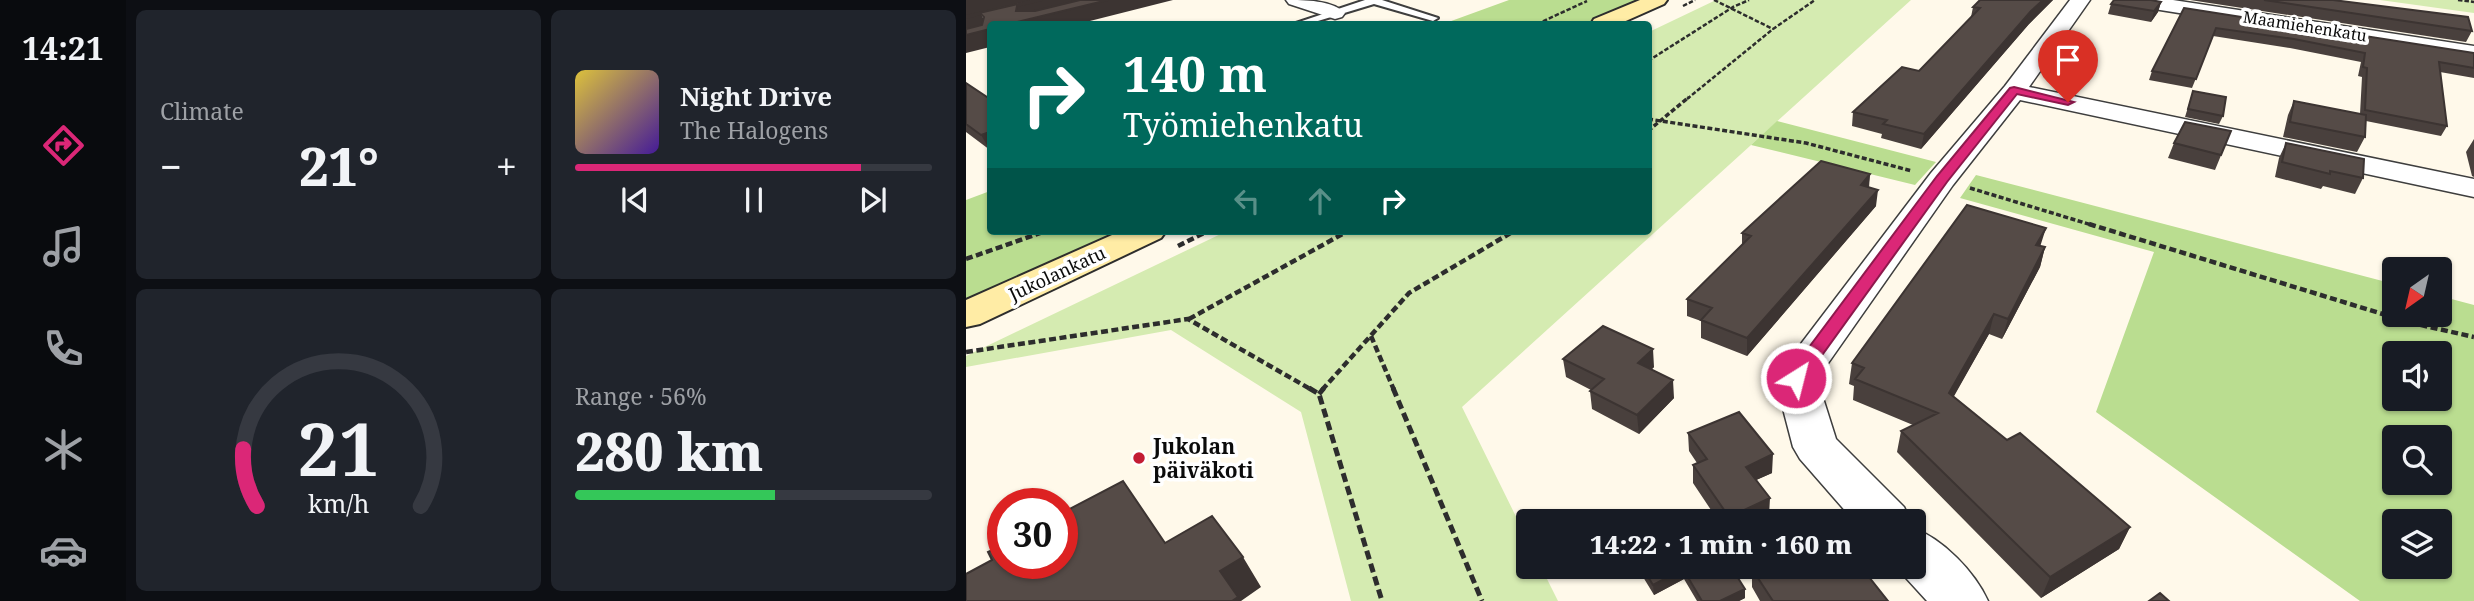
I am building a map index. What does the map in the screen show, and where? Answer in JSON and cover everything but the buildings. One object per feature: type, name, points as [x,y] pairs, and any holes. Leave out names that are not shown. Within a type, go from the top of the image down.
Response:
[{"type":"main road","points":[[1609,21],[1657,0]]},
{"type":"main road","name":"Jukolankatu","points":[[970,308],[1140,235]]},
{"type":"street","points":[[1296,0],[1335,13]]},
{"type":"street","points":[[1874,509],[1816,447],[1796,378],[1942,179],[2014,91],[2080,0]]},
{"type":"street","name":"Maamiehenkatu","points":[[2135,0],[2474,53]]},
{"type":"street","points":[[2014,91],[2474,188]]},
{"type":"street","points":[[1926,564],[1961,601]]},
{"type":"lane","points":[[1308,21],[1372,1],[1433,18]]},
{"type":"path","points":[[1544,21],[1590,0]]},
{"type":"path","points":[[1714,0],[1773,29]]},
{"type":"path","points":[[1652,58],[1732,7],[1749,0]]},
{"type":"path","points":[[1652,128],[1773,29],[1815,0]]},
{"type":"path","points":[[2458,0],[2474,2]]},
{"type":"path","points":[[1652,120],[1806,143],[1942,179],[2412,323],[2474,337]]},
{"type":"path","points":[[966,259],[1035,235]]},
{"type":"path","points":[[966,352],[1188,319],[1341,235]]},
{"type":"path","points":[[1320,394],[1409,293],[1507,235]]},
{"type":"path","points":[[1188,319],[1320,394],[1382,601]]},
{"type":"path","points":[[1371,336],[1482,601]]},
{"type":"green space","points":[[1509,0],[1648,0],[1600,21],[1451,21]]},
{"type":"green space","points":[[1716,0],[1911,0],[1652,235],[1652,31]]},
{"type":"green space","points":[[2380,0],[2474,0],[2474,13]]},
{"type":"green space","points":[[1777,121],[1936,162],[1915,185],[1751,145]]},
{"type":"green space","points":[[1976,175],[2382,281],[2382,327],[2452,327],[2452,299],[2474,305],[2474,601],[2360,601],[2096,412],[2154,252],[1960,198]]},
{"type":"green space","points":[[987,192],[987,235],[1126,235],[966,308],[966,200]]},
{"type":"green space","points":[[1219,235],[1652,235],[1462,407],[1516,517],[1516,579],[1547,579],[1558,601],[1351,601],[1301,412],[1171,330],[966,367],[966,356]]},
{"type":"place","name":"Jukolan päiväkoti","points":[[1139,458]]},
{"type":"route","points":[[1796,378],[1942,179],[2014,91],[2068,102]]}]
